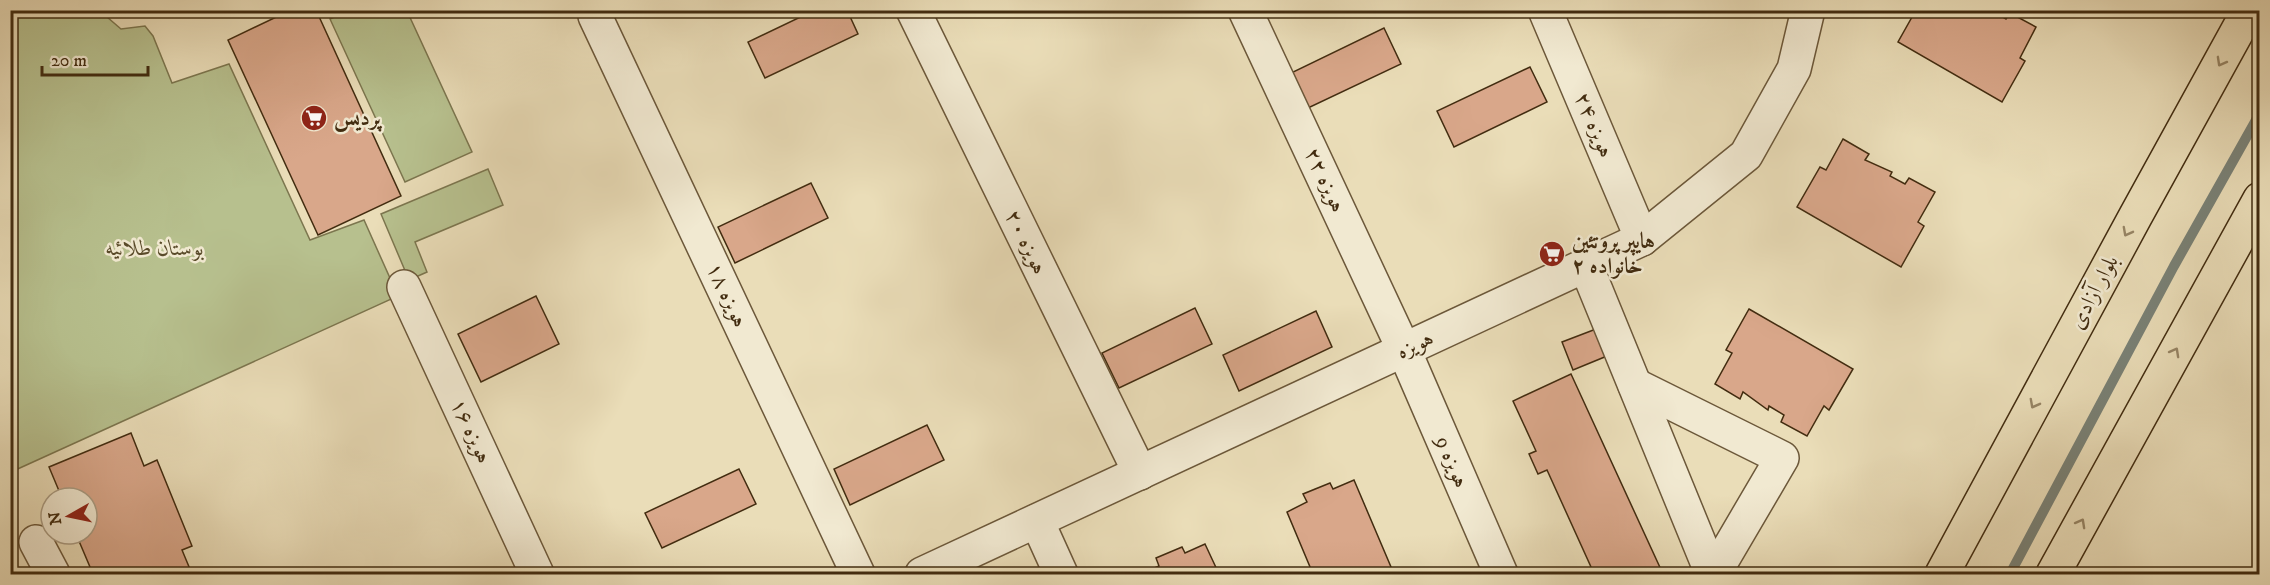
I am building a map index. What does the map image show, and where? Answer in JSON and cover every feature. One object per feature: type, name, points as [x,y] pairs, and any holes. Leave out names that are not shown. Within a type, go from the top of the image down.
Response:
[{"type":"main road","name":"بلوار آزادی","points":[[1942,574],[2249,10]]},
{"type":"main road","points":[[2053,574],[2259,199]]},
{"type":"street","name":"هویزه ‍۲۰","points":[[913,10],[1140,473]]},
{"type":"street","name":"هویزه ‍۲۲","points":[[1245,10],[1404,350]]},
{"type":"street","name":"هویزه ‍۲۴","points":[[1545,10],[1642,239]]},
{"type":"street","name":"هویزه","points":[[922,574],[1642,239],[1746,155],[1794,69],[1808,10]]},
{"type":"street","name":"هویزه ‍۱۸","points":[[596,16],[858,574]]},
{"type":"street","points":[[1586,266],[1713,574]]},
{"type":"street","name":"هویزه ‍۱۶","points":[[404,287],[537,574]]},
{"type":"street","name":"هویزه 9","points":[[1404,350],[1501,574]]},
{"type":"street","points":[[1635,385],[1782,458],[1713,574]]},
{"type":"street","points":[[1037,520],[1061,574]]},
{"type":"street","points":[[36,542],[53,574]]},
{"type":"green space","name":"بوستان طلائیه","points":[[10,11],[100,11],[121,29],[145,26],[153,36],[172,83],[229,64],[310,240],[364,220],[398,296],[11,472]]},
{"type":"green space","points":[[348,11],[407,11],[472,152],[405,182],[330,19]]},
{"type":"green space","points":[[488,169],[503,205],[415,242],[427,272],[409,280],[381,214]]},
{"type":"building","name":"پردیس","points":[[291,10],[316,10],[401,196],[318,235],[228,40]]},
{"type":"building","points":[[815,10],[847,10],[858,34],[765,78],[748,42]]},
{"type":"building","points":[[1916,10],[1991,10],[2006,19],[2010,13],[2036,27],[2020,58],[2025,61],[2002,102],[1898,42]]},
{"type":"building","points":[[1384,28],[1401,64],[1308,108],[1291,73]]},
{"type":"building","points":[[1530,67],[1547,102],[1454,147],[1437,111]]},
{"type":"building","points":[[1843,139],[1869,154],[1865,160],[1892,172],[1890,176],[1905,184],[1909,178],[1935,192],[1918,222],[1924,226],[1901,267],[1797,207],[1820,167],[1826,170]]},
{"type":"building","points":[[811,183],[828,218],[735,263],[718,227]]},
{"type":"building","points":[[536,296],[559,344],[481,382],[458,334]]},
{"type":"building","points":[[1195,308],[1212,344],[1119,388],[1102,353]]},
{"type":"building","points":[[1749,309],[1853,369],[1829,410],[1824,406],[1807,436],[1781,422],[1784,415],[1769,406],[1768,410],[1743,392],[1740,399],[1715,384],[1732,353],[1726,350]]},
{"type":"building","points":[[1316,311],[1332,347],[1239,391],[1223,355]]},
{"type":"building","points":[[1596,329],[1607,356],[1573,370],[1562,342]]},
{"type":"building","points":[[1571,374],[1663,574],[1584,574],[1582,572],[1591,567],[1547,470],[1538,474],[1529,454],[1536,451],[1513,401]]},
{"type":"building","points":[[927,425],[944,460],[850,505],[834,469]]},
{"type":"building","points":[[131,433],[144,466],[157,460],[192,546],[182,550],[192,574],[93,574],[81,546],[99,546],[99,486],[57,486],[49,467]]},
{"type":"building","points":[[739,469],[756,504],[662,548],[645,513]]},
{"type":"building","points":[[1354,480],[1394,574],[1313,574],[1287,512],[1307,502],[1303,494],[1330,483],[1333,489]]},
{"type":"building","points":[[1205,544],[1219,574],[1141,574],[1159,566],[1156,558],[1182,547],[1185,553]]},
{"type":"waterway","points":[[2010,574],[2174,266],[2260,113]]},
{"type":"place","name":"پردیس","points":[[314,118]]},
{"type":"place","name":"هایپر پروتئین خانواده ۲","points":[[1552,254]]}]
